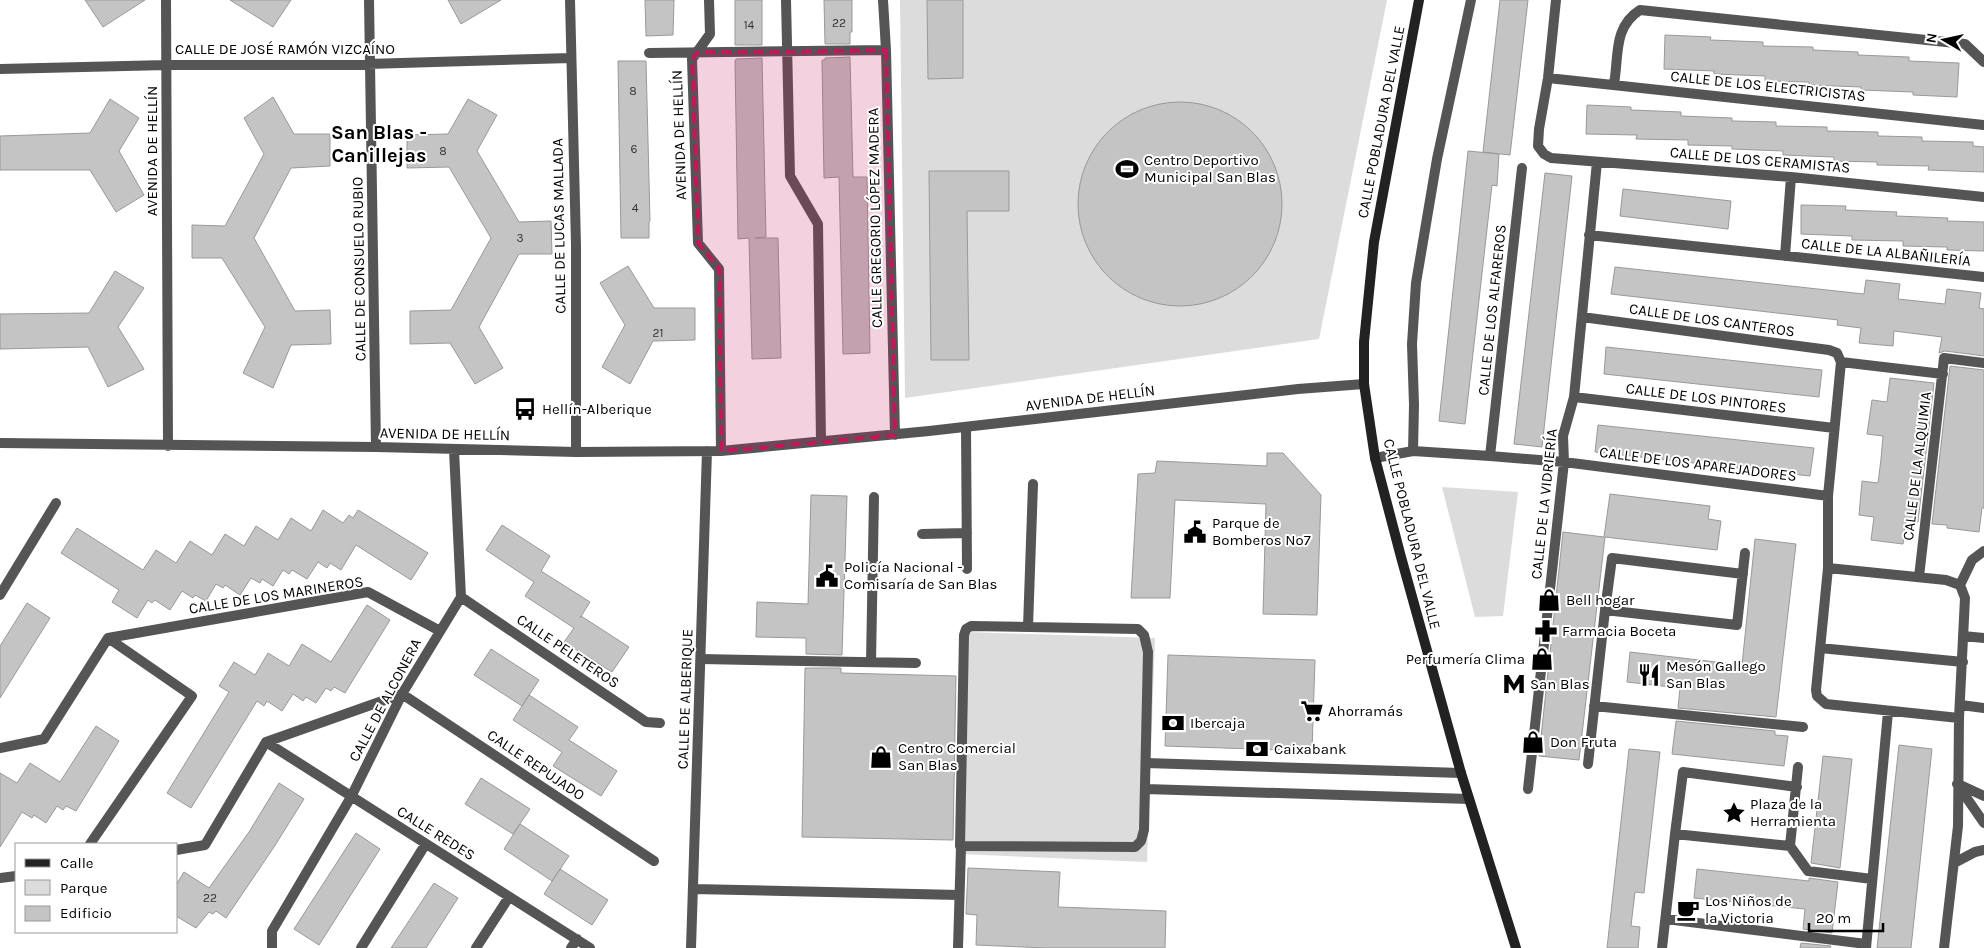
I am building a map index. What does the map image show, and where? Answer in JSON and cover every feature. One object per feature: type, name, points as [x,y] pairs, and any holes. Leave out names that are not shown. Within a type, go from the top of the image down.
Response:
[{"type":"street","name":"AVENIDA DE HELLÍN","points":[[166,0],[168,446]]},
{"type":"street","name":"CALLE DE CONSUELO RUBIO","points":[[369,0],[376,447]]},
{"type":"street","name":"CALLE DE LUCAS MALLADA","points":[[570,0],[576,245],[576,452]]},
{"type":"street","points":[[697,52],[710,34],[709,0]]},
{"type":"street","points":[[786,0],[790,176],[818,224],[820,441]]},
{"type":"street","name":"CALLE GREGORIO LÓPEZ MADERA","points":[[883,0],[886,50],[895,435]]},
{"type":"street","name":"CALLE POBLADURA DEL VALLE","points":[[1420,0],[1374,242],[1366,309],[1364,384],[1375,458],[1461,773],[1516,948]]},
{"type":"street","name":"CALLE POBLADURA DEL VALLE","points":[[1413,451],[1412,344],[1416,283],[1437,159],[1471,0]]},
{"type":"street","points":[[1548,78],[1556,0]]},
{"type":"street","points":[[1614,84],[1621,29],[1630,17],[1640,10],[1965,44],[1984,62]]},
{"type":"street","points":[[649,53],[886,50]]},
{"type":"street","name":"AVENIDA DE HELLÍN","points":[[697,52],[692,59],[698,242],[719,269],[721,452]]},
{"type":"street","name":"CALLE DE JOSÉ RAMÓN VIZCAÍNO","points":[[0,69],[167,65],[370,64],[571,58]]},
{"type":"street","name":"CALLE DE LOS ELECTRICISTAS","points":[[1548,78],[1984,125]]},
{"type":"street","name":"CALLE DE LOS CERAMISTAS","points":[[1548,78],[1538,146],[1544,154],[1552,158],[1792,177],[1984,197]]},
{"type":"street","name":"CALLE DE LA VIDRIERÍA","points":[[1528,790],[1564,462],[1563,436],[1574,397],[1597,162]]},
{"type":"street","name":"CALLE DE LOS ALFAREROS","points":[[1490,456],[1522,168]]},
{"type":"street","name":"CALLE DE LA ALBAÑILERÍA","points":[[1785,256],[1792,177]]},
{"type":"street","name":"CALLE DE LA ALBAÑILERÍA","points":[[1590,235],[1984,277]]},
{"type":"street","name":"CALLE DE LOS CANTEROS","points":[[1582,318],[1943,374]]},
{"type":"street","points":[[1839,357],[1828,496],[1828,568],[1816,690],[1817,696],[1826,704],[1959,718]]},
{"type":"street","name":"CALLE DE LA ALQUIMIA","points":[[1919,577],[1944,358],[1984,363]]},
{"type":"street","name":"AVENIDA DE HELLÍN","points":[[0,443],[376,447],[576,452],[721,452],[895,435],[1298,389],[1364,384]]},
{"type":"street","name":"CALLE DE LOS PINTORES","points":[[1574,397],[1834,428]]},
{"type":"street","points":[[966,427],[967,569]]},
{"type":"street","points":[[454,450],[461,598]]},
{"type":"street","name":"CALLE DE ALBERIQUE","points":[[691,948],[707,451]]},
{"type":"street","points":[[1375,458],[1413,451],[1564,462]]},
{"type":"street","name":"CALLE DE LOS APAREJADORES","points":[[1564,462],[1828,496]]},
{"type":"street","points":[[1028,627],[1033,484]]},
{"type":"street","points":[[871,662],[874,497]]},
{"type":"street","points":[[0,595],[56,502]]},
{"type":"street","points":[[922,534],[967,534]]},
{"type":"street","points":[[1944,948],[1958,826],[1959,718],[1965,598],[1960,585],[1972,560],[1984,551]]},
{"type":"street","points":[[1606,610],[1737,626],[1745,552]]},
{"type":"street","points":[[1588,764],[1612,558],[1743,574]]},
{"type":"street","points":[[1828,568],[1946,580],[1960,585]]},
{"type":"street","name":"CALLE DE LOS MARINEROS","points":[[108,638],[368,592],[440,631]]},
{"type":"street","name":"CALLE DE ALCONERA","points":[[272,948],[272,931],[351,796],[402,694],[461,598]]},
{"type":"street","name":"CALLE PELETEROS","points":[[461,598],[646,722],[660,723]]},
{"type":"street","points":[[958,948],[964,635],[966,629],[971,626],[1138,629],[1144,634],[1148,652],[1146,789],[1144,830],[1141,841],[1135,847],[961,847]]},
{"type":"street","points":[[1963,636],[1984,638]]},
{"type":"street","points":[[0,748],[44,739],[108,638],[192,696],[91,843]]},
{"type":"street","points":[[1820,648],[1962,662]]},
{"type":"street","points":[[701,659],[916,663]]},
{"type":"street","points":[[178,850],[205,846],[266,742],[402,694]]},
{"type":"street","name":"CALLE REPUJADO","points":[[402,694],[654,861]]},
{"type":"street","points":[[1961,705],[1984,708]]},
{"type":"street","points":[[1594,706],[1803,727]]},
{"type":"street","points":[[1666,920],[1866,946],[1888,712]]},
{"type":"street","name":"CALLE REDES","points":[[266,742],[509,897],[574,943],[590,948]]},
{"type":"street","points":[[1146,763],[1461,773]]},
{"type":"street","points":[[1798,767],[1790,846],[1808,871],[1872,879]]},
{"type":"street","points":[[1662,948],[1683,772],[1796,787]]},
{"type":"street","points":[[1957,784],[1984,796]]},
{"type":"street","points":[[1957,784],[1984,824]]},
{"type":"street","points":[[1146,789],[1469,799]]},
{"type":"street","points":[[1675,834],[1790,846]]},
{"type":"street","points":[[361,948],[425,845]]},
{"type":"street","points":[[1954,863],[1975,852],[1984,850]]},
{"type":"street","points":[[0,878],[15,876]]},
{"type":"street","points":[[693,888],[959,895]]},
{"type":"street","points":[[476,948],[509,897]]},
{"type":"highlighted area","points":[[886,50],[895,435],[721,451],[719,269],[698,243],[692,59],[697,52]]},
{"type":"green space","name":"Centro Deportivo Municipal San Blas","points":[[900,0],[1387,0],[1319,339],[905,398]]},
{"type":"green space","points":[[1442,487],[1518,492],[1503,616],[1475,617]]},
{"type":"green space","points":[[967,632],[1155,638],[1147,862],[960,854]]},
{"type":"building","points":[[85,0],[145,0],[103,27]]},
{"type":"building","points":[[230,0],[291,0],[273,27]]},
{"type":"building","points":[[448,0],[501,0],[461,24]]},
{"type":"building","points":[[645,0],[674,0],[673,35],[646,36]]},
{"type":"building","points":[[735,0],[762,0],[762,45],[735,45]]},
{"type":"building","points":[[824,0],[852,0],[850,44],[825,44]]},
{"type":"building","points":[[927,0],[963,0],[963,78],[928,79]]},
{"type":"building","points":[[1500,0],[1528,0],[1510,155],[1483,152]]},
{"type":"building","points":[[1665,35],[1711,37],[1710,40],[1763,42],[1763,46],[1813,47],[1813,50],[1858,52],[1858,55],[1909,57],[1909,61],[1959,63],[1957,97],[1913,95],[1913,92],[1861,90],[1861,87],[1809,85],[1809,82],[1765,81],[1765,76],[1714,74],[1714,71],[1664,69]]},
{"type":"building","points":[[850,57],[853,177],[867,177],[870,353],[843,354],[839,177],[824,178],[822,60],[825,60],[825,58]]},
{"type":"building","points":[[762,58],[766,237],[755,238],[778,238],[781,358],[752,359],[749,238],[738,239],[735,61],[736,59]]},
{"type":"building","points":[[618,61],[646,61],[649,238],[621,238]]},
{"type":"building","points":[[273,97],[294,134],[330,134],[330,166],[291,168],[254,238],[295,311],[330,310],[331,344],[291,345],[273,388],[243,373],[265,327],[222,258],[192,258],[192,225],[225,226],[264,154],[244,118]]},
{"type":"building","points":[[110,99],[139,118],[119,151],[144,195],[116,212],[90,170],[0,170],[0,136],[90,133]]},
{"type":"building","points":[[468,99],[497,115],[477,151],[519,222],[551,221],[552,254],[519,254],[479,327],[503,368],[475,384],[450,343],[410,344],[410,311],[451,310],[491,238],[449,167],[407,168],[407,135],[448,134]]},
{"type":"building","points":[[1170,102],[1190,102],[1219,109],[1245,125],[1259,139],[1275,165],[1282,194],[1282,214],[1275,243],[1259,269],[1245,283],[1219,299],[1210,302],[1190,306],[1170,306],[1141,299],[1115,283],[1101,269],[1085,243],[1082,234],[1078,214],[1078,194],[1085,165],[1101,139],[1115,125],[1141,109],[1150,106]]},
{"type":"building","points":[[1587,105],[1631,107],[1631,110],[1681,112],[1681,116],[1732,118],[1732,121],[1776,122],[1776,126],[1827,127],[1827,131],[1878,132],[1878,136],[1922,137],[1922,141],[1973,142],[1973,146],[1984,147],[1984,172],[1928,170],[1929,166],[1877,165],[1877,162],[1834,161],[1834,157],[1783,155],[1783,151],[1732,149],[1732,146],[1688,145],[1688,140],[1636,139],[1637,135],[1586,134]]},
{"type":"building","points":[[1468,151],[1499,154],[1497,186],[1492,185],[1465,424],[1439,421]]},
{"type":"building","points":[[929,171],[1009,171],[1009,211],[967,211],[969,360],[931,360]]},
{"type":"building","points":[[1545,173],[1572,176],[1542,447],[1514,444]]},
{"type":"building","points":[[1623,189],[1731,201],[1728,229],[1620,216]]},
{"type":"building","points":[[1801,205],[1846,206],[1845,210],[1897,212],[1896,216],[1948,218],[1947,221],[1984,222],[1984,251],[1947,250],[1947,247],[1903,246],[1903,241],[1852,240],[1852,236],[1801,234]]},
{"type":"building","points":[[628,266],[654,308],[695,308],[695,340],[653,341],[630,384],[602,367],[625,325],[600,283]]},
{"type":"building","points":[[1615,267],[1864,294],[1866,280],[1900,284],[1898,299],[1945,304],[1947,289],[1981,293],[1979,308],[1984,309],[1984,356],[1945,351],[1939,353],[1942,337],[1894,331],[1893,346],[1859,343],[1861,328],[1837,325],[1838,320],[1611,294]]},
{"type":"building","points":[[115,271],[144,288],[118,327],[144,369],[108,387],[88,347],[0,349],[0,314],[89,313]]},
{"type":"building","points":[[1606,347],[1822,370],[1819,397],[1604,374]]},
{"type":"building","points":[[1950,366],[1984,370],[1984,508],[1982,508],[1979,532],[1947,528],[1947,525],[1932,524]]},
{"type":"building","points":[[1890,378],[1934,383],[1918,522],[1906,520],[1903,544],[1871,540],[1874,517],[1859,515],[1862,481],[1878,483],[1881,459],[1883,436],[1867,434],[1872,400],[1887,402]]},
{"type":"building","points":[[1598,425],[1814,448],[1810,476],[1595,452]]},
{"type":"building","points":[[1267,453],[1283,453],[1321,495],[1317,615],[1263,614],[1266,504],[1175,500],[1170,598],[1131,598],[1138,474],[1155,473],[1157,461],[1267,466]]},
{"type":"building","points":[[1610,494],[1710,506],[1708,519],[1721,521],[1717,550],[1605,537],[1579,760],[1539,756],[1563,532],[1604,537]]},
{"type":"building","name":"Policía Nacional - Comisaría de San Blas","points":[[811,495],[847,496],[842,655],[806,654],[806,638],[756,637],[757,602],[808,604]]},
{"type":"building","points":[[323,510],[343,523],[349,515],[353,518],[358,510],[428,553],[411,580],[356,545],[341,570],[330,563],[327,568],[318,562],[307,579],[292,570],[289,574],[283,570],[273,586],[262,579],[260,583],[251,578],[240,595],[225,585],[223,588],[216,584],[206,601],[195,595],[193,598],[182,591],[170,610],[155,600],[152,603],[148,600],[137,618],[112,602],[119,590],[61,553],[77,528],[143,570],[156,550],[176,563],[190,541],[212,555],[225,534],[244,546],[256,526],[278,540],[291,518],[311,531]]},
{"type":"building","points":[[502,525],[550,556],[541,571],[590,602],[581,616],[629,647],[612,672],[564,642],[574,628],[525,596],[534,582],[486,550]]},
{"type":"building","points":[[1755,539],[1796,544],[1776,717],[1678,708],[1680,688],[1627,682],[1630,652],[1742,665]]},
{"type":"building","points":[[27,603],[50,618],[0,698],[0,646]]},
{"type":"building","points":[[367,605],[390,620],[345,693],[334,687],[331,691],[326,688],[316,703],[306,697],[303,701],[293,694],[282,711],[267,701],[264,706],[257,701],[191,808],[167,793],[229,692],[219,686],[234,662],[255,675],[268,653],[289,666],[302,644],[331,662]]},
{"type":"building","points":[[491,649],[539,680],[522,706],[474,675]]},
{"type":"building","points":[[1168,655],[1315,660],[1312,751],[1165,746]]},
{"type":"building","name":"Centro Comercial San Blas","points":[[805,668],[841,668],[841,673],[956,676],[953,840],[802,837]]},
{"type":"building","points":[[529,695],[578,727],[569,740],[617,771],[601,796],[553,766],[562,752],[513,720]]},
{"type":"building","points":[[1676,721],[1775,731],[1775,735],[1788,736],[1784,766],[1672,754]]},
{"type":"building","points":[[96,726],[119,741],[76,811],[66,806],[63,810],[57,806],[46,823],[34,815],[32,818],[22,812],[0,847],[0,773],[17,783],[30,763],[60,782]]},
{"type":"building","points":[[1899,745],[1932,749],[1911,948],[1877,948]]},
{"type":"building","points":[[1629,749],[1660,752],[1644,893],[1635,892],[1631,926],[1640,927],[1638,948],[1607,948]]},
{"type":"building","points":[[1823,756],[1852,759],[1840,868],[1811,863]]},
{"type":"building","points":[[481,778],[530,809],[513,834],[465,804]]},
{"type":"building","points":[[279,783],[304,799],[226,918],[216,911],[213,914],[209,912],[196,928],[178,917],[178,882],[184,872],[209,888],[249,832]]},
{"type":"building","points":[[520,824],[569,856],[552,881],[504,849]]},
{"type":"building","points":[[356,833],[380,849],[319,945],[294,929]]},
{"type":"building","points":[[968,868],[1060,872],[1058,907],[1166,911],[1165,948],[1047,948],[976,945],[977,915],[966,914]]},
{"type":"building","points":[[560,869],[608,900],[592,925],[544,894]]},
{"type":"building","points":[[1697,869],[1809,881],[1809,878],[1838,882],[1832,933],[1803,929],[1805,909],[1694,898]]},
{"type":"building","points":[[434,883],[458,898],[426,948],[391,948]]},
{"type":"building","points":[[1801,943],[1831,946],[1830,948],[1800,948]]},
{"type":"place","name":"Centro Deportivo Municipal San Blas","points":[[1127,169]]},
{"type":"place","name":"Hellín-Alberique","points":[[525,409]]},
{"type":"place","name":"Parque de Bomberos Nº7","points":[[1195,532]]},
{"type":"place","name":"Policía Nacional - Comisaría de San Blas","points":[[827,576]]},
{"type":"place","name":"Bell hogar","points":[[1549,600]]},
{"type":"place","name":"Farmacia Boceta","points":[[1546,631]]},
{"type":"place","name":"Perfumería Clima","points":[[1542,659]]},
{"type":"place","name":"Mesón Gallego San Blas","points":[[1649,675]]},
{"type":"place","name":"San Blas","points":[[1514,684]]},
{"type":"place","name":"Ahorramás","points":[[1312,711]]},
{"type":"place","name":"Ibercaja","points":[[1173,723]]},
{"type":"place","name":"Don Fruta","points":[[1533,742]]},
{"type":"place","name":"Caixabank","points":[[1257,749]]},
{"type":"place","name":"Centro Comercial San Blas","points":[[881,757]]},
{"type":"place","name":"Plaza de la Herramienta","points":[[1734,813]]},
{"type":"place","name":"Los Niños de la Victoria","points":[[1688,910]]},
{"type":"district","name":"San Blas - Canillejas","points":[[379,144]]}]
